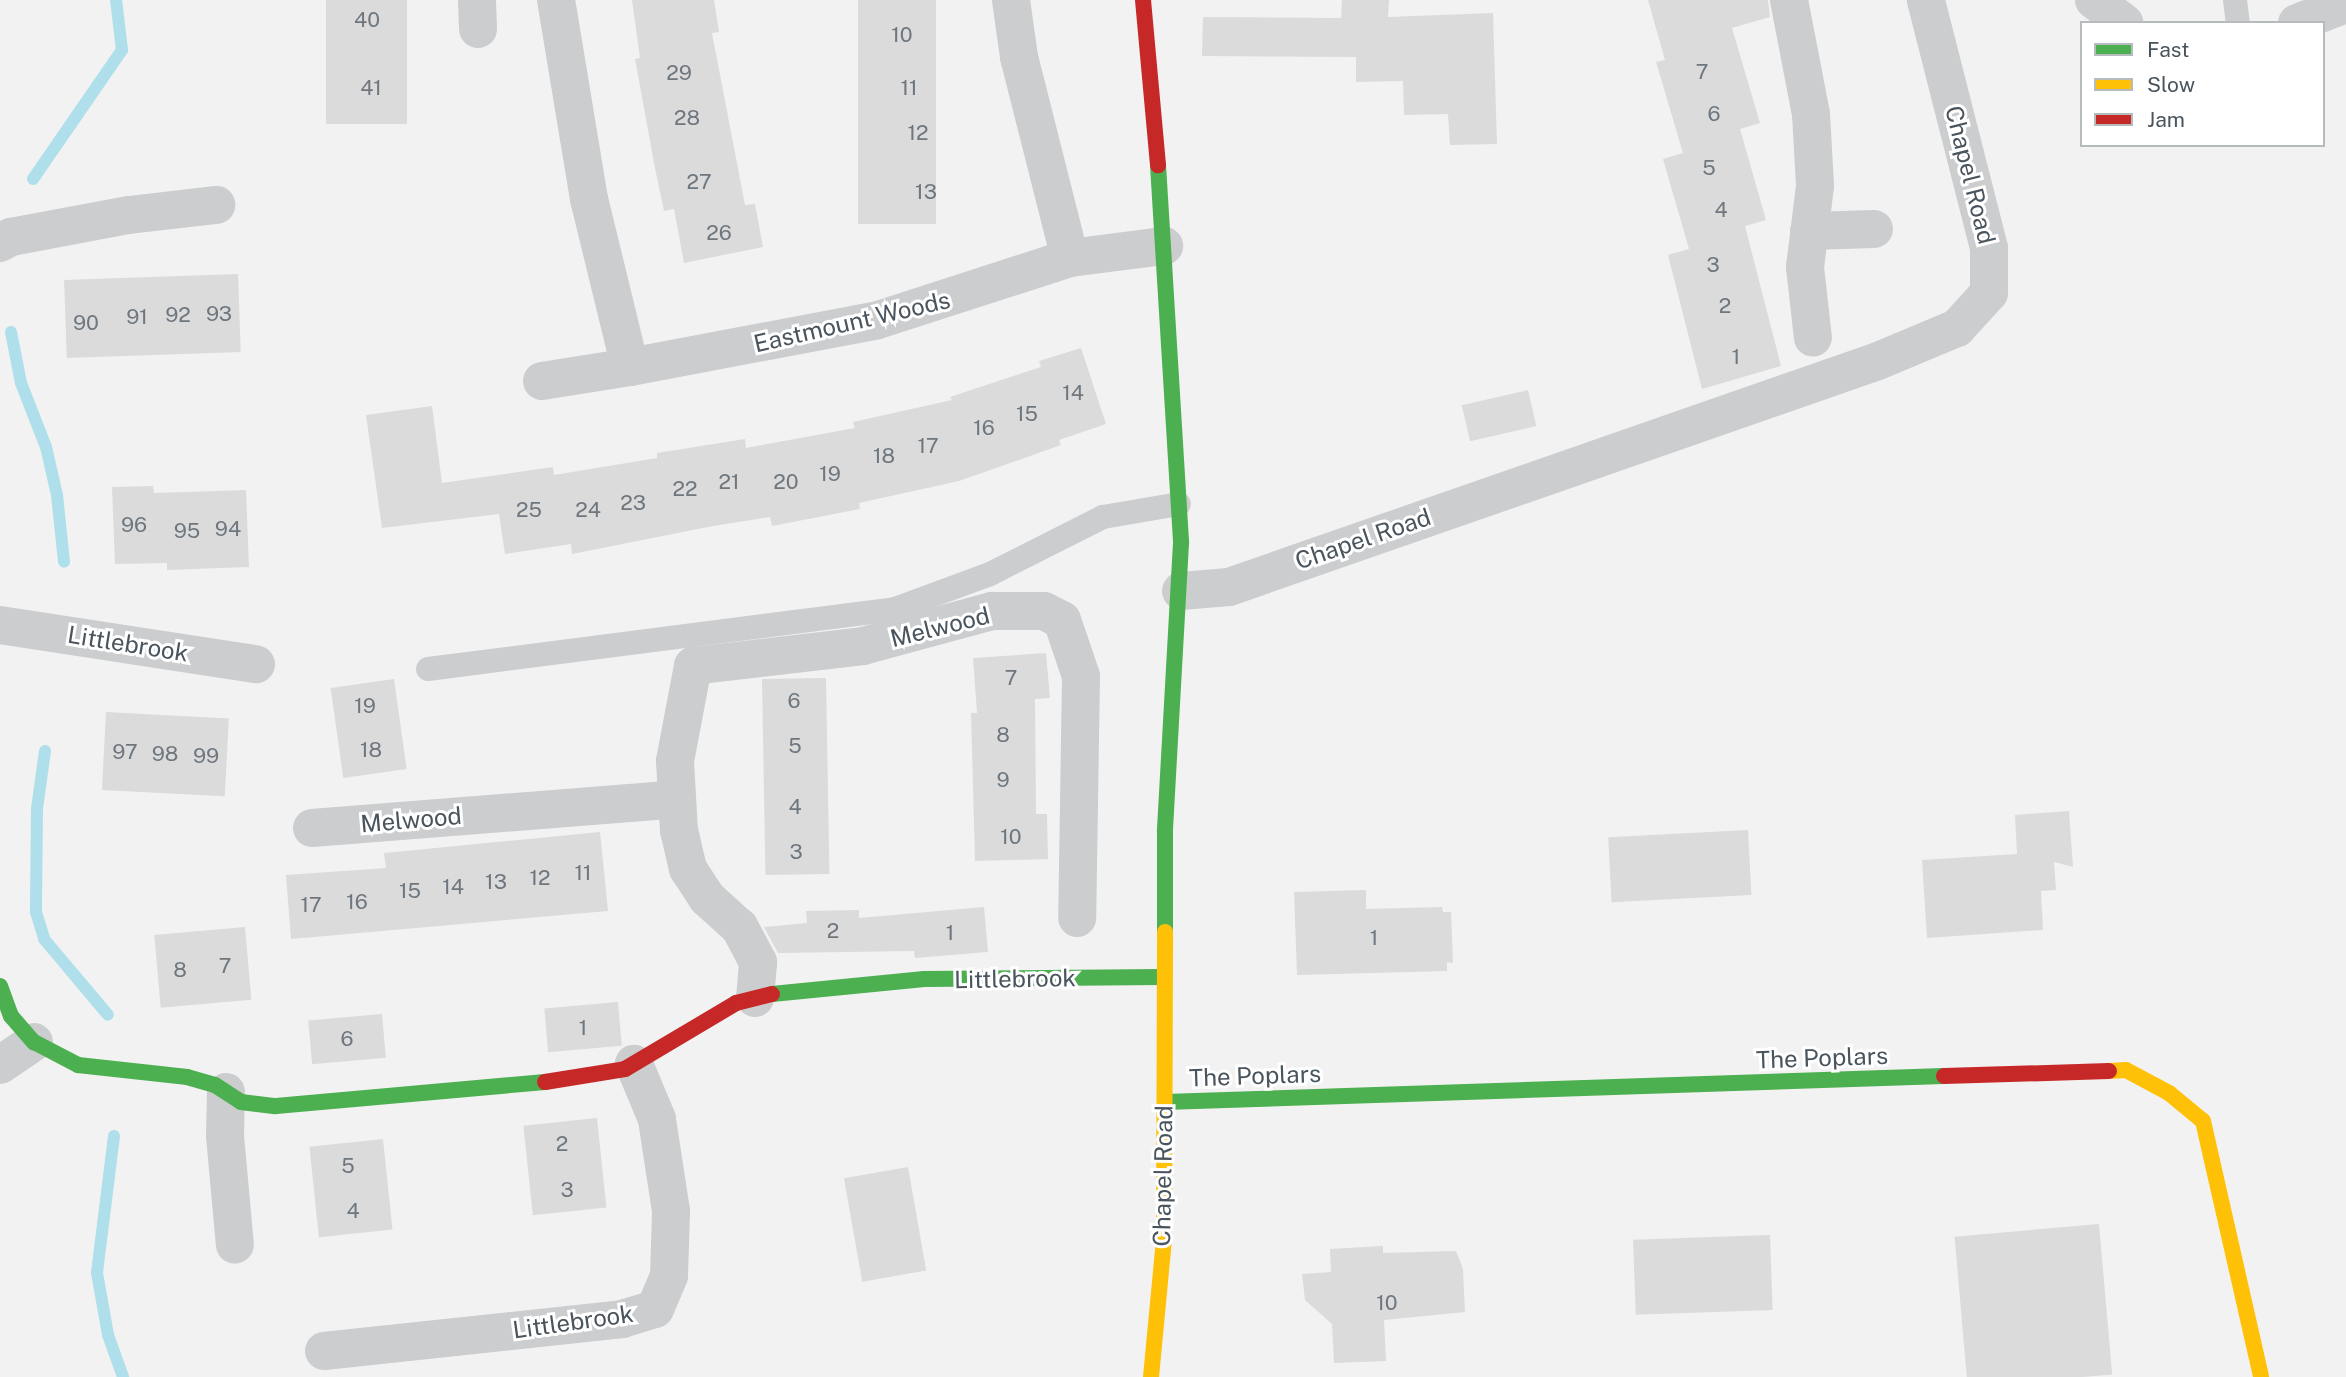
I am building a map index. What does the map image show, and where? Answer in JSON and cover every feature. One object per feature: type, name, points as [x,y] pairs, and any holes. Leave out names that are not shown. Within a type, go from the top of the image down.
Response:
[{"type":"street","points":[[556,0],[589,199],[630,368]]},
{"type":"street","points":[[1011,0],[1019,57],[1070,258]]},
{"type":"street","points":[[1143,0],[1164,246],[1179,504],[1181,591]]},
{"type":"street","points":[[1789,0],[1811,114],[1815,186],[1805,267],[1813,338]]},
{"type":"street","name":"Chapel Road","points":[[1151,1377],[1164,1240],[1165,832],[1181,591],[1228,587],[1878,361],[1957,328],[1989,293],[1989,248],[1926,0]]},
{"type":"street","points":[[2094,0],[2120,21]]},
{"type":"street","points":[[2302,21],[2346,4]]},
{"type":"street","points":[[0,243],[11,237],[129,215],[216,205]]},
{"type":"street","points":[[1809,231],[1874,229]]},
{"type":"street","name":"Eastmount Woods","points":[[542,381],[630,368],[877,320],[1070,258],[1164,246]]},
{"type":"street","name":"Melwood","points":[[755,999],[758,962],[739,927],[707,898],[688,869],[677,799],[675,761],[693,666],[863,646],[992,611],[1044,611],[1062,620],[1081,676],[1077,918]]},
{"type":"street","name":"Littlebrook","points":[[0,625],[256,664]]},
{"type":"street","name":"Melwood","points":[[312,828],[677,799]]},
{"type":"street","name":"Littlebrook","points":[[0,986],[11,1016],[34,1042],[78,1065],[187,1077],[226,1092],[241,1102],[276,1106],[590,1078],[634,1064],[697,1023],[755,999],[821,987],[924,979],[1163,977]]},
{"type":"street","points":[[0,1065],[34,1042]]},
{"type":"street","name":"Littlebrook","points":[[324,1351],[622,1319],[655,1309],[669,1276],[671,1211],[657,1119],[634,1064]]},
{"type":"street","name":"The Poplars","points":[[1165,1102],[2126,1070],[2169,1093],[2203,1121],[2261,1377]]},
{"type":"street","points":[[226,1092],[225,1136],[235,1245]]},
{"type":"lane","points":[[2235,0],[2238,21]]},
{"type":"lane","points":[[428,669],[895,609],[990,574],[1103,517],[1179,504]]},
{"type":"building","points":[[326,0],[407,0],[407,124],[326,124]]},
{"type":"building","points":[[632,0],[714,0],[719,32],[712,33],[745,205],[755,204],[763,247],[684,263],[674,209],[664,211],[655,168],[635,59],[640,58]]},
{"type":"building","points":[[858,0],[936,0],[936,224],[858,224]]},
{"type":"building","points":[[1342,0],[1389,0],[1388,17],[1493,13],[1497,144],[1450,145],[1448,114],[1404,115],[1403,81],[1356,82],[1356,57],[1202,56],[1203,17],[1341,18]]},
{"type":"building","points":[[1648,0],[1768,0],[1770,17],[1732,28],[1760,123],[1740,129],[1766,220],[1745,226],[1781,366],[1702,389],[1668,255],[1689,249],[1663,159],[1683,153],[1656,62],[1665,60]]},
{"type":"building","points":[[238,274],[241,352],[67,358],[64,280]]},
{"type":"building","points":[[1081,348],[1106,424],[1059,440],[1061,445],[959,481],[859,503],[860,509],[772,526],[770,517],[572,554],[571,544],[505,554],[499,514],[382,528],[366,415],[432,406],[442,483],[553,467],[554,475],[657,458],[657,453],[745,439],[746,448],[855,428],[853,422],[952,400],[950,397],[1041,367],[1039,361]]},
{"type":"building","points":[[1528,390],[1536,426],[1470,441],[1462,405]]},
{"type":"building","points":[[153,486],[154,493],[246,490],[249,567],[167,570],[167,563],[115,564],[112,487]]},
{"type":"building","points":[[1046,653],[1050,698],[1035,699],[1036,814],[1047,814],[1048,859],[975,861],[971,713],[977,713],[973,658]]},
{"type":"building","points":[[826,678],[829,874],[765,875],[762,679]]},
{"type":"building","points":[[394,679],[407,769],[343,778],[331,688]]},
{"type":"building","points":[[106,712],[229,718],[225,796],[102,790]]},
{"type":"building","points":[[2069,811],[2073,867],[2054,862],[2056,890],[2041,891],[2043,930],[1927,938],[1922,860],[2017,854],[2015,815]]},
{"type":"building","points":[[1748,830],[1751,895],[1612,902],[1608,837]]},
{"type":"building","points":[[600,832],[608,911],[291,939],[286,875],[386,868],[384,853]]},
{"type":"building","points":[[1366,890],[1366,909],[1442,907],[1443,912],[1451,912],[1453,963],[1447,962],[1447,971],[1297,975],[1294,892]]},
{"type":"building","points":[[984,907],[988,952],[915,958],[914,951],[778,953],[764,927],[807,923],[806,911],[859,910],[859,918]]},
{"type":"building","points":[[245,927],[251,1000],[161,1008],[154,935]]},
{"type":"building","points":[[618,1002],[622,1046],[548,1052],[544,1008]]},
{"type":"building","points":[[382,1014],[386,1058],[312,1064],[308,1020]]},
{"type":"building","points":[[597,1118],[606,1208],[533,1215],[523,1126]]},
{"type":"building","points":[[383,1139],[393,1230],[319,1237],[309,1147]]},
{"type":"building","points":[[908,1167],[926,1270],[862,1282],[844,1178]]},
{"type":"building","points":[[2099,1224],[2112,1374],[1967,1377],[1955,1237]]},
{"type":"building","points":[[1770,1235],[1773,1310],[1636,1315],[1633,1240]]},
{"type":"building","points":[[1383,1246],[1383,1253],[1456,1251],[1463,1269],[1465,1312],[1384,1320],[1386,1361],[1334,1363],[1332,1324],[1305,1300],[1302,1274],[1331,1272],[1330,1249]]},
{"type":"waterway","points":[[33,179],[122,50],[116,0]]},
{"type":"waterway","points":[[11,332],[21,383],[46,447],[57,495],[64,562]]},
{"type":"waterway","points":[[45,751],[37,809],[36,912],[44,939],[108,1015]]},
{"type":"waterway","points":[[114,1136],[97,1273],[108,1335],[123,1377]]},
{"type":"traffic: fast","points":[[1158,165],[1181,543],[1165,832],[1165,932]]},
{"type":"traffic: fast","points":[[772,994],[924,979],[1162,977]]},
{"type":"traffic: fast","points":[[0,986],[11,1016],[34,1042],[78,1065],[187,1077],[215,1085],[241,1102],[276,1106],[545,1082]]},
{"type":"traffic: fast","points":[[1165,1102],[1944,1076]]},
{"type":"traffic: slow","points":[[1151,1377],[1164,1240],[1165,932]]},
{"type":"traffic: slow","points":[[2109,1071],[2126,1070],[2169,1093],[2203,1121],[2261,1377]]},
{"type":"traffic: jam","points":[[1143,0],[1158,165]]},
{"type":"traffic: jam","points":[[545,1082],[625,1069],[736,1003],[772,994]]},
{"type":"traffic: jam","points":[[1944,1076],[2109,1071]]}]
